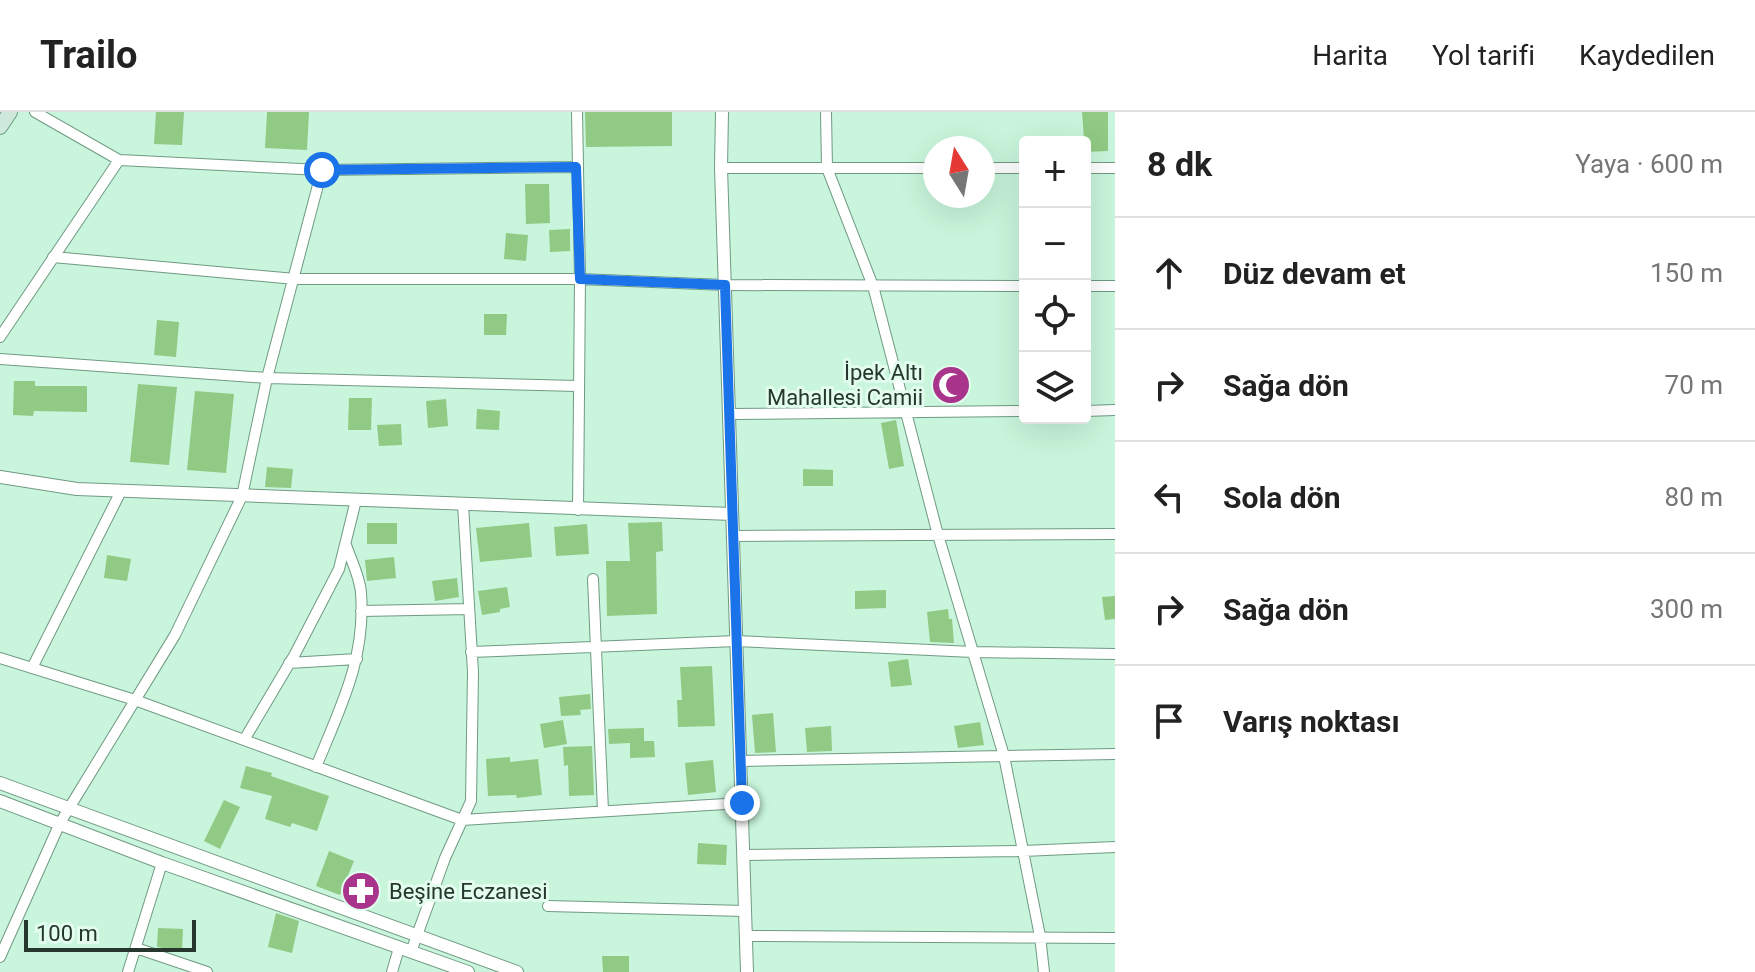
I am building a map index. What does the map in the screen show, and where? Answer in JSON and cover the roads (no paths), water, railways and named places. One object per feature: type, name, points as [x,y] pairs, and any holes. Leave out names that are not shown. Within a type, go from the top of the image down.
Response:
[{"type":"main road","points":[[0,127],[10,112]]},
{"type":"street","points":[[35,112],[119,160],[322,170],[576,167]]},
{"type":"street","points":[[577,112],[580,279],[578,510]]},
{"type":"street","points":[[722,112],[721,168],[747,972]]},
{"type":"street","points":[[826,112],[827,168],[873,286],[938,535],[1004,756],[1040,936],[1044,972]]},
{"type":"street","points":[[0,337],[119,160]]},
{"type":"street","points":[[721,168],[923,168]]},
{"type":"street","points":[[995,168],[1019,168]]},
{"type":"street","points":[[1091,168],[1115,168]]},
{"type":"street","points":[[0,957],[5,933],[60,823],[175,635],[242,496],[267,378],[322,170]]},
{"type":"street","points":[[53,257],[295,279],[580,279],[725,285],[1019,286]]},
{"type":"street","points":[[1091,286],[1115,286]]},
{"type":"street","points":[[0,313],[11,320]]},
{"type":"street","points":[[0,359],[267,378],[578,386]]},
{"type":"street","points":[[1091,411],[1115,410]]},
{"type":"street","points":[[729,414],[1019,411]]},
{"type":"street","points":[[0,477],[77,489],[732,514]]},
{"type":"street","points":[[32,668],[121,491]]},
{"type":"street","points":[[244,740],[339,569],[356,500]]},
{"type":"street","points":[[392,972],[417,936],[445,858],[471,801],[471,652],[463,504]]},
{"type":"street","points":[[733,536],[1115,534]]},
{"type":"street","points":[[316,767],[355,672],[357,659],[361,590],[346,545]]},
{"type":"street","points":[[593,579],[603,811]]},
{"type":"street","points":[[361,611],[469,609]]},
{"type":"street","points":[[471,652],[736,641],[973,652],[1115,654]]},
{"type":"street","points":[[0,658],[135,700],[462,820],[742,803]]},
{"type":"street","points":[[289,663],[357,659]]},
{"type":"street","points":[[740,761],[1115,754]]},
{"type":"street","points":[[0,783],[517,972]]},
{"type":"street","points":[[0,801],[162,863],[468,972]]},
{"type":"street","points":[[743,855],[1115,847]]},
{"type":"street","points":[[128,972],[162,863]]},
{"type":"street","points":[[548,906],[745,911]]},
{"type":"street","points":[[746,936],[1115,938]]},
{"type":"street","points":[[136,948],[207,972]]},
{"type":"place","name":"İpek Altı Mahallesi Camii","points":[[951,385]]},
{"type":"place","name":"Beşine Eczanesi","points":[[361,891]]}]
